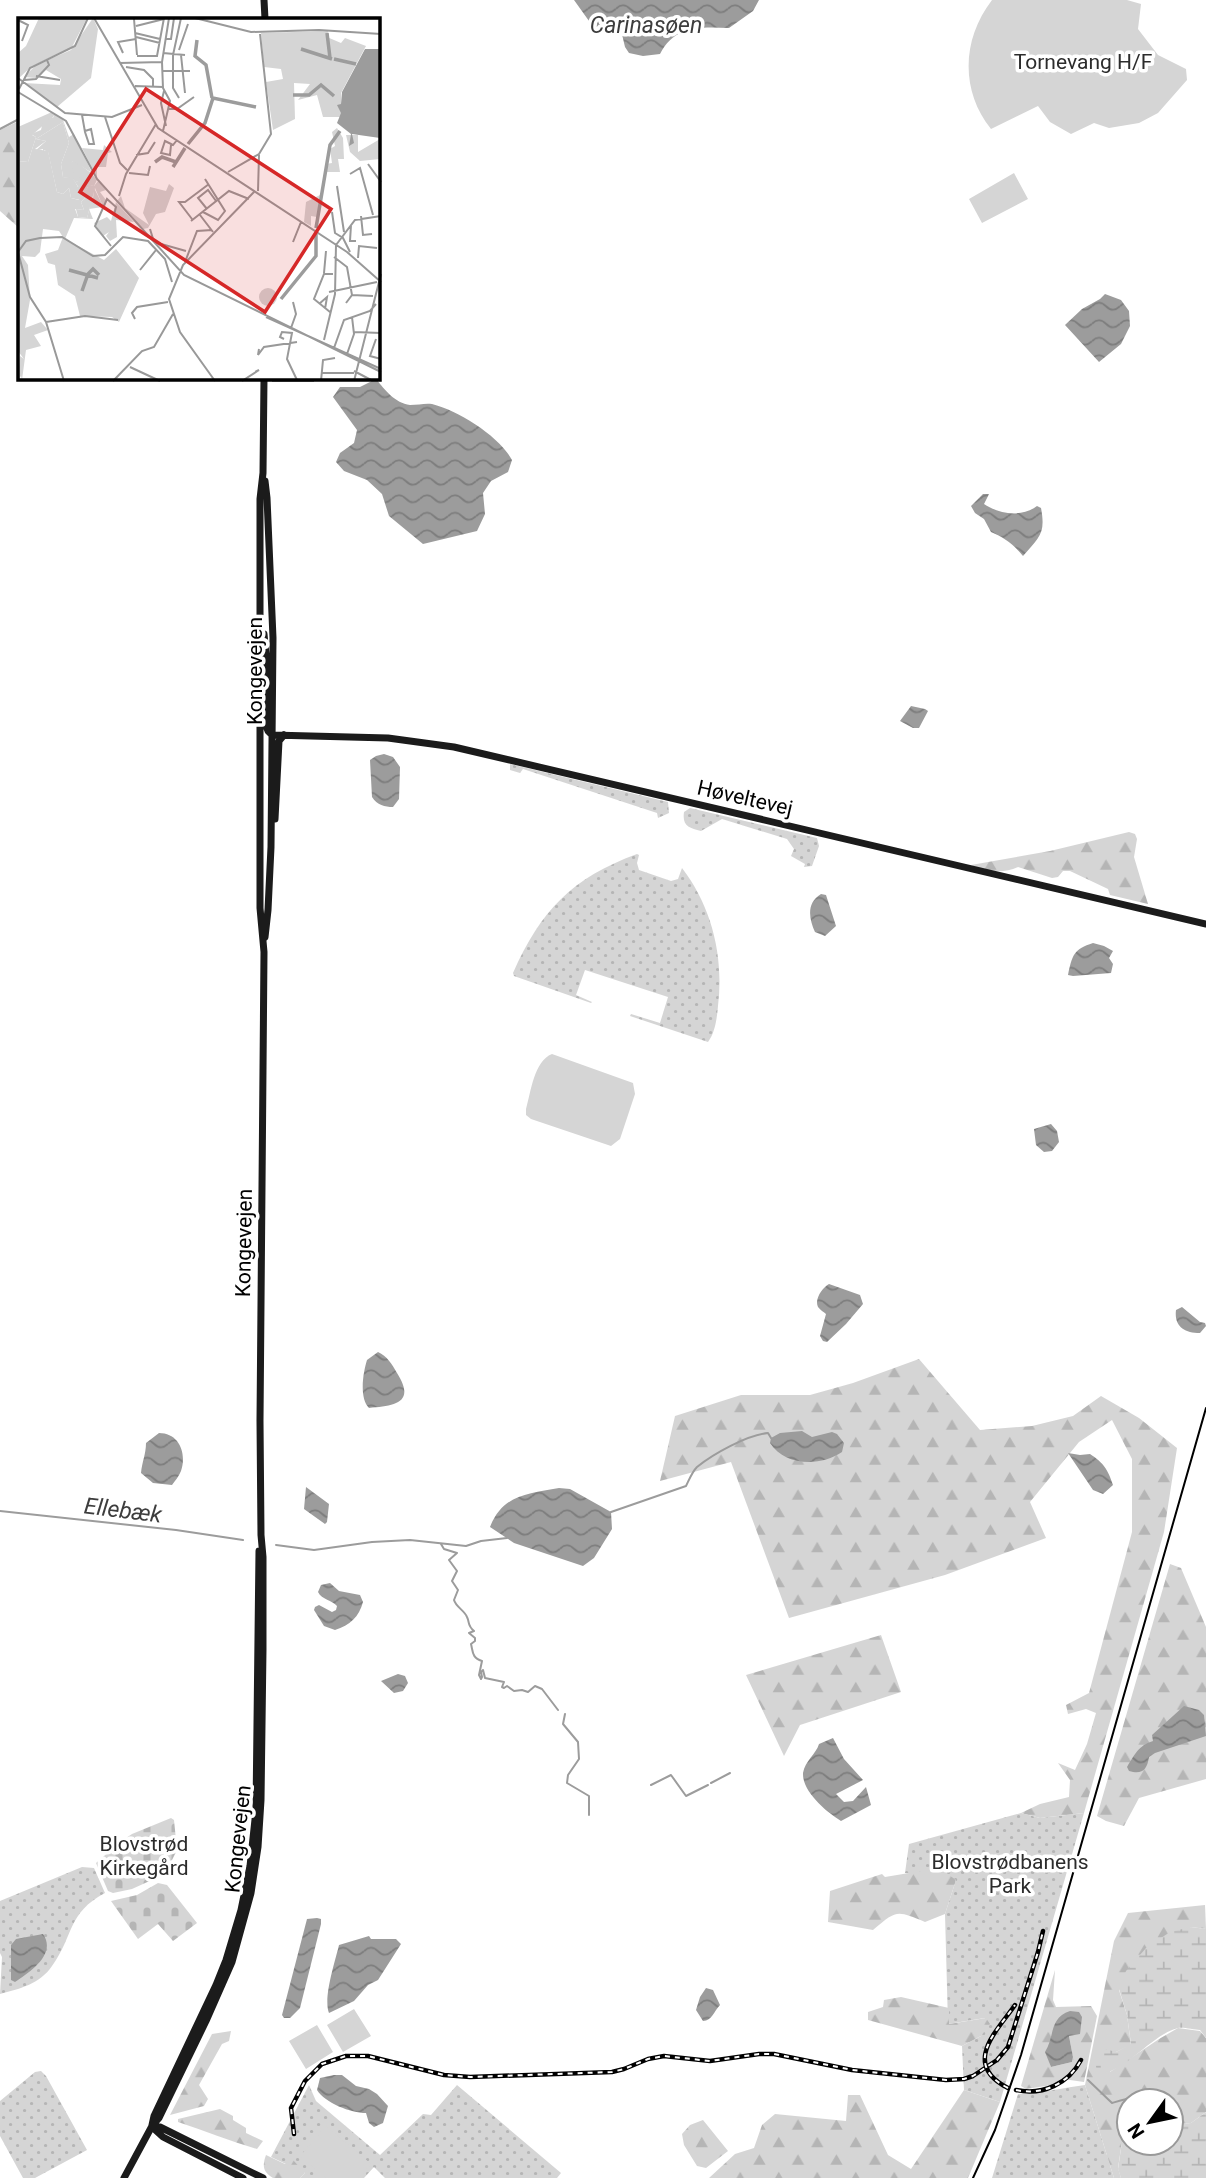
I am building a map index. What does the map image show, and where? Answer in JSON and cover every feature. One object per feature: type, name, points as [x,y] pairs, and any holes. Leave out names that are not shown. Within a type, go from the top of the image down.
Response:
[{"type":"main road","points":[[264,0],[265,18]]},
{"type":"main road","name":"Kongevejen","points":[[264,380],[263,473],[260,499],[260,908],[264,952]]},
{"type":"main road","name":"Kongevejen","points":[[124,2178],[152,2126],[154,2116],[226,1960],[250,1866],[256,1810],[258,1581],[261,1535],[264,952],[271,847],[274,638],[267,498],[263,473]]},
{"type":"main road","points":[[260,596],[266,655],[266,726],[272,735],[265,742],[261,762]]},
{"type":"main road","points":[[271,847],[277,802],[279,741],[284,735],[278,728],[273,706]]},
{"type":"main road","name":"Høveltevej","points":[[272,735],[376,738],[454,747],[1206,924]]},
{"type":"main road","points":[[152,2126],[163,2137],[247,2176],[263,2178]]},
{"type":"green space","name":"Tornevang H/F","points":[[992,0],[1127,0],[1141,4],[1138,29],[1158,55],[1186,69],[1187,80],[1158,113],[1139,123],[1109,128],[1094,123],[1071,134],[1050,122],[1038,106],[991,129],[974,98],[969,64],[975,31]]},
{"type":"green space","points":[[18,121],[18,227],[0,211],[0,130]]},
{"type":"green space","points":[[1014,173],[1028,199],[982,223],[969,199]]},
{"type":"green space","points":[[510,764],[668,802],[669,813],[658,818],[657,813],[523,769],[520,773],[510,770]]},
{"type":"green space","points":[[690,808],[817,838],[819,846],[812,866],[804,867],[805,864],[791,856],[794,849],[787,839],[722,819],[701,831],[690,827],[685,823],[684,812]]},
{"type":"green space","points":[[1129,832],[1135,834],[1137,839],[1134,857],[1148,904],[1110,895],[1108,889],[1070,871],[1063,871],[1058,877],[1052,878],[1018,867],[995,871],[971,865],[1050,851]]},
{"type":"green space","points":[[637,854],[639,870],[671,881],[678,879],[682,868],[708,916],[717,951],[719,988],[718,1011],[708,1042],[630,1016],[631,1014],[660,1023],[668,997],[585,970],[576,995],[591,1003],[514,976],[513,973],[535,931],[561,899],[594,874]]},
{"type":"green space","points":[[552,1054],[633,1083],[635,1094],[620,1139],[611,1146],[526,1115],[537,1070]]},
{"type":"green space","points":[[919,1359],[980,1430],[1032,1426],[1073,1416],[1101,1396],[1139,1418],[1177,1448],[1164,1532],[1084,1813],[1040,1818],[1021,1813],[1040,1804],[1069,1797],[1070,1780],[1058,1763],[1075,1770],[1087,1744],[1096,1713],[1086,1709],[1068,1714],[1066,1705],[1089,1693],[1132,1532],[1132,1459],[1112,1420],[1079,1442],[1030,1502],[1046,1538],[945,1575],[789,1618],[731,1462],[660,1481],[675,1416],[741,1395],[810,1395]]},
{"type":"green space","points":[[1170,1564],[1181,1568],[1206,1627],[1206,1779],[1139,1798],[1124,1826],[1097,1816]]},
{"type":"green space","points":[[881,1635],[901,1692],[800,1725],[784,1756],[746,1675]]},
{"type":"green space","name":"Blovstrødbanens Park","points":[[1021,1813],[1040,1818],[1084,1813],[1000,2102],[964,2090],[962,2046],[981,2036],[985,2018],[948,2024],[945,1914],[956,1880],[905,1873],[909,1844]]},
{"type":"green space","name":"Blovstrød Kirkegård","points":[[171,1818],[174,1820],[177,1850],[165,1874],[132,1889],[113,1893],[108,1891],[96,1863],[132,1834]]},
{"type":"green space","points":[[82,1867],[94,1868],[105,1893],[77,1917],[59,1955],[47,1972],[29,1985],[0,1994],[0,1901]]},
{"type":"green space","points":[[939,1868],[956,1880],[945,1914],[925,1922],[897,1914],[873,1930],[828,1922],[830,1891],[882,1874],[885,1877]]},
{"type":"green space","points":[[158,1883],[167,1885],[197,1923],[173,1941],[158,1924],[138,1939],[111,1901],[137,1895]]},
{"type":"green space","points":[[1205,1905],[1206,1929],[1191,1927],[1119,1990],[1127,2015],[1131,2045],[1116,2052],[1110,2072],[1178,2028],[1200,2031],[1206,2038],[1206,2112],[1191,2123],[1185,2124],[1185,2087],[1115,2087],[1115,2157],[1120,2157],[1118,2168],[1121,2178],[1114,2178],[1085,2085],[1114,1941],[1128,1913]]},
{"type":"green space","points":[[1191,1927],[1206,1929],[1206,2038],[1200,2030],[1178,2028],[1169,2031],[1120,2066],[1100,2075],[1096,2067],[1097,2054],[1105,2049],[1116,2052],[1131,2044],[1127,2015],[1119,1989],[1126,1971],[1146,1948],[1170,1932]]},
{"type":"green space","points":[[1055,1970],[1053,2000],[1056,2007],[1091,2006],[1097,2016],[1084,2082],[1063,2079],[1052,2085],[1026,2089],[1021,2086]],"holes":[[[1082,2024],[1069,2036],[1072,2062],[1051,2067],[1046,2052],[1049,2045]]]},
{"type":"green space","points":[[901,1997],[949,2008],[949,2024],[986,2018],[990,2024],[981,2036],[962,2046],[868,2020],[868,2012],[883,2007],[884,2000]]},
{"type":"green space","points":[[354,2009],[371,2036],[343,2052],[327,2025]]},
{"type":"green space","points":[[317,2025],[333,2052],[306,2069],[289,2041]]},
{"type":"green space","points":[[231,2031],[229,2041],[222,2044],[199,2085],[208,2099],[204,2106],[170,2115],[212,2034]]},
{"type":"green space","points":[[41,2071],[87,2150],[35,2178],[23,2178],[0,2136],[0,2101],[35,2072]]},
{"type":"green space","points":[[309,2085],[316,2101],[380,2155],[423,2114],[431,2115],[457,2085],[561,2173],[557,2178],[385,2178],[374,2167],[364,2178],[300,2178],[305,2173],[271,2157]]},
{"type":"green space","points":[[1085,2085],[1114,2178],[992,2178],[1018,2094]]},
{"type":"green space","points":[[964,2090],[1000,2102],[968,2178],[709,2178],[735,2154],[754,2148],[762,2125],[775,2114],[846,2121],[848,2095],[860,2095],[888,2155],[911,2169]]},
{"type":"green space","points":[[220,2109],[246,2128],[246,2133],[263,2141],[257,2149],[178,2122],[178,2119]]},
{"type":"green space","points":[[1206,2112],[1206,2178],[1121,2178],[1118,2169],[1120,2157],[1185,2157],[1185,2124],[1191,2123]]},
{"type":"green space","points":[[703,2120],[728,2151],[706,2168],[697,2166],[684,2145],[682,2134],[690,2125]]},
{"type":"green space","points":[[326,2126],[371,2164],[359,2178],[326,2178],[300,2156]]},
{"type":"green space","points":[[266,2155],[285,2164],[293,2160],[305,2173],[300,2178],[273,2178],[264,2168]]},
{"type":"water","name":"Carinasøen","points":[[574,0],[759,0],[753,11],[729,28],[689,30],[673,38],[660,54],[643,56],[629,53],[620,26],[612,21],[596,27]]},
{"type":"water","points":[[1105,294],[1121,300],[1129,311],[1130,326],[1121,344],[1099,362],[1065,325],[1082,309]]},
{"type":"water","points":[[377,380],[400,402],[443,407],[466,418],[506,451],[512,460],[508,472],[491,481],[483,493],[485,514],[477,531],[423,544],[389,516],[382,494],[367,480],[344,471],[336,462],[340,453],[354,443],[357,430],[333,397],[340,387],[360,387]]},
{"type":"water","points":[[983,494],[989,494],[984,504],[1003,512],[1017,513],[1037,506],[1041,508],[1042,530],[1023,556],[1000,536],[991,532],[984,519],[975,513],[971,506]]},
{"type":"water","points":[[911,706],[928,711],[919,728],[900,721]]},
{"type":"water","points":[[384,754],[393,757],[400,767],[399,799],[393,807],[381,805],[372,797],[370,760]]},
{"type":"water","points":[[821,894],[826,895],[836,926],[825,936],[815,932],[810,917],[813,902]]},
{"type":"water","points":[[1093,943],[1113,951],[1109,958],[1113,964],[1111,973],[1068,975],[1075,954]]},
{"type":"water","points":[[1051,1124],[1057,1131],[1059,1142],[1052,1151],[1044,1152],[1036,1145],[1034,1129]]},
{"type":"water","points":[[829,1284],[860,1295],[863,1304],[827,1342],[820,1336],[826,1314],[818,1307],[817,1300]]},
{"type":"water","points":[[1182,1307],[1205,1323],[1206,1326],[1200,1333],[1189,1332],[1178,1324],[1176,1310]]},
{"type":"water","points":[[378,1352],[391,1363],[404,1391],[400,1401],[394,1404],[369,1408],[363,1392],[364,1372],[367,1360]]},
{"type":"water","points":[[802,1431],[812,1437],[832,1432],[837,1434],[844,1443],[842,1452],[824,1460],[803,1462],[784,1456],[770,1443],[771,1438],[780,1433]]},
{"type":"water","points":[[159,1433],[172,1436],[182,1451],[181,1471],[172,1485],[153,1483],[141,1473],[146,1443]]},
{"type":"water","points":[[1068,1453],[1090,1454],[1095,1457],[1105,1467],[1113,1485],[1103,1494],[1093,1490]]},
{"type":"water","points":[[306,1487],[329,1504],[325,1524],[304,1509]]},
{"type":"water","points":[[559,1488],[570,1489],[611,1512],[612,1529],[594,1558],[583,1566],[514,1543],[490,1527],[495,1516],[509,1502],[527,1494]]},
{"type":"water","points":[[330,1583],[339,1591],[360,1595],[363,1602],[353,1620],[335,1630],[324,1626],[314,1610],[319,1605],[332,1612],[336,1610],[337,1606],[318,1592],[321,1585]]},
{"type":"water","points":[[398,1674],[405,1676],[408,1683],[403,1691],[394,1693],[381,1681]]},
{"type":"water","points":[[1184,1706],[1199,1710],[1204,1715],[1206,1736],[1155,1753],[1149,1757],[1143,1770],[1129,1771],[1127,1767],[1137,1751],[1153,1741],[1152,1735]]},
{"type":"water","points":[[833,1738],[844,1759],[863,1780],[836,1794],[844,1802],[853,1801],[866,1787],[871,1805],[841,1821],[811,1794],[803,1773],[819,1744]]},
{"type":"water","points":[[307,1919],[321,1919],[321,1924],[300,2008],[290,2018],[284,2018],[282,2015]]},
{"type":"water","points":[[43,1934],[47,1949],[40,1962],[15,1982],[11,1980],[11,1945],[16,1939]]},
{"type":"water","points":[[369,1936],[371,1939],[396,1939],[401,1944],[378,1980],[368,1985],[354,2001],[329,2013],[328,1989],[339,1945]]},
{"type":"water","points":[[706,1988],[713,1990],[720,2005],[711,2018],[703,2021],[696,2010]]},
{"type":"water","points":[[1070,2011],[1079,2012],[1082,2017],[1080,2034],[1069,2036],[1072,2062],[1051,2067],[1045,2052],[1055,2023]]},
{"type":"water","points":[[342,2075],[356,2086],[377,2094],[388,2106],[383,2123],[374,2127],[369,2123],[366,2113],[339,2106],[321,2095],[317,2090],[320,2078]]},
{"type":"waterway","points":[[0,129],[18,120]]},
{"type":"waterway","name":"Ellebæk","points":[[611,1512],[686,1486],[697,1467],[741,1441],[768,1433],[771,1438]]},
{"type":"waterway","name":"Ellebæk","points":[[0,1511],[243,1540]]},
{"type":"waterway","name":"Ellebæk","points":[[276,1545],[314,1550],[410,1540],[466,1546],[507,1538]]},
{"type":"waterway","points":[[441,1544],[444,1549],[457,1553],[449,1560],[457,1571],[452,1581],[458,1590],[454,1600],[474,1631],[469,1633],[475,1638],[471,1644],[474,1654],[482,1661],[479,1675],[481,1679],[483,1670],[485,1678],[504,1682],[504,1688],[507,1686],[514,1691],[528,1692],[535,1686],[542,1689],[558,1710]]},
{"type":"waterway","points":[[565,1714],[563,1724],[578,1742],[579,1759],[568,1775],[567,1783],[589,1796],[589,1815]]},
{"type":"waterway","points":[[711,1783],[730,1773]]},
{"type":"waterway","points":[[651,1785],[671,1775],[686,1796],[708,1785]]},
{"type":"waterway","points":[[1088,2080],[1112,2103],[1115,2102]]},
{"type":"tram line","points":[[973,2178],[995,2130],[1021,2055],[1206,1408]]},
{"type":"railway","points":[[294,2134],[291,2108],[305,2081],[322,2064],[346,2056],[368,2056],[444,2075],[470,2077],[612,2072],[664,2056],[710,2061],[774,2054],[852,2070],[946,2080],[964,2079],[997,2060],[1008,2047],[1043,1931]]},
{"type":"railway","points":[[1008,2088],[994,2079],[987,2069],[985,2058],[992,2036],[1015,2005]]},
{"type":"railway","points":[[1016,2090],[1036,2091],[1054,2086],[1070,2075],[1081,2060]]}]
